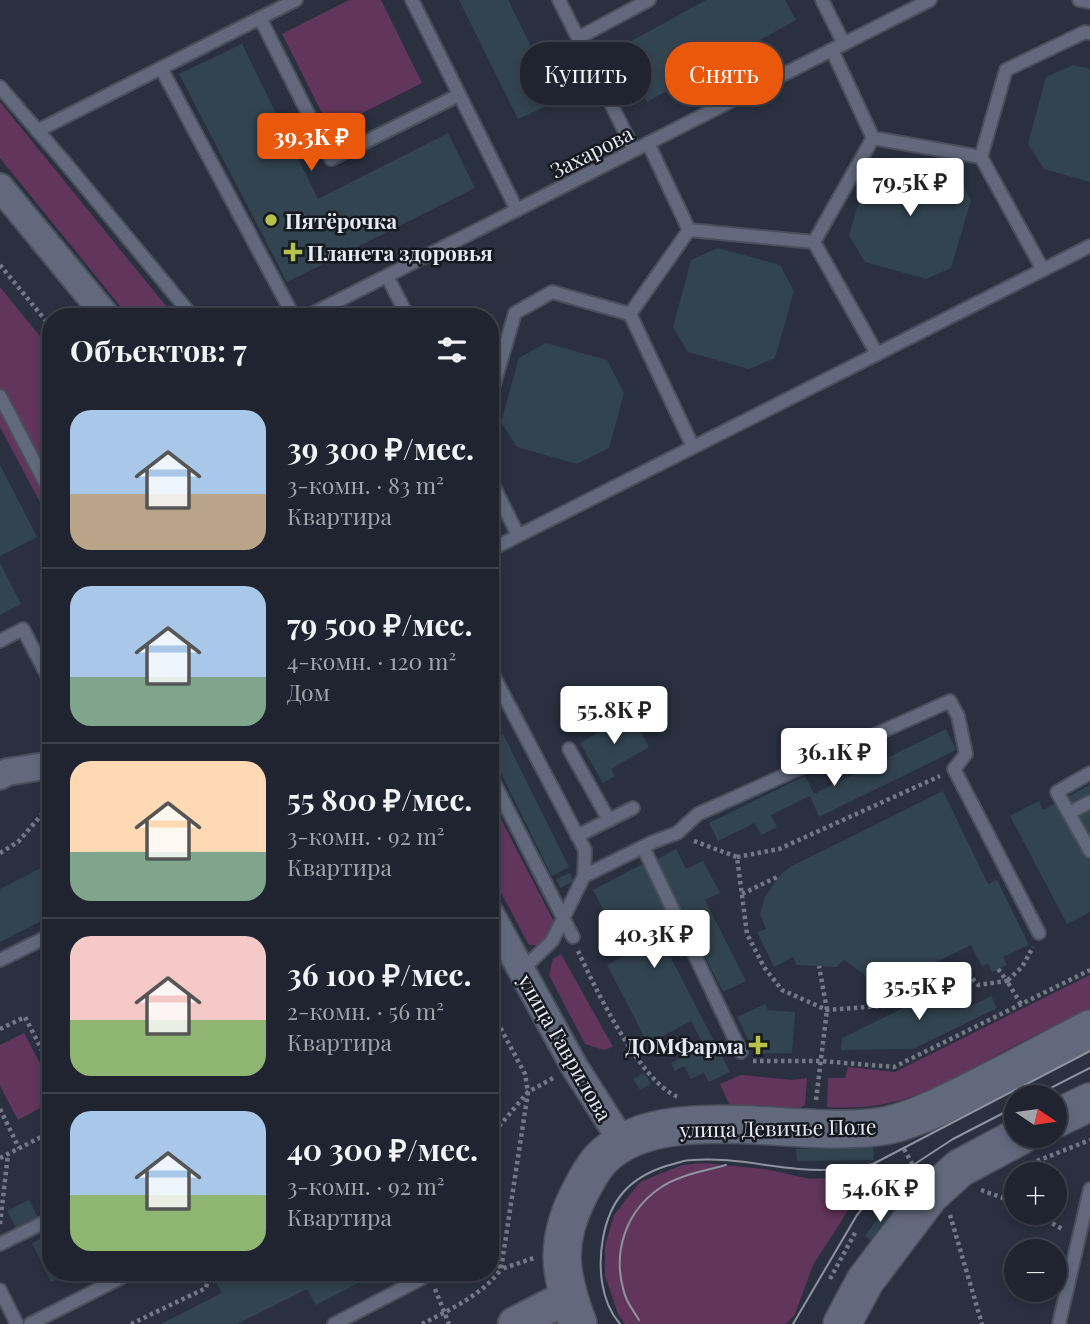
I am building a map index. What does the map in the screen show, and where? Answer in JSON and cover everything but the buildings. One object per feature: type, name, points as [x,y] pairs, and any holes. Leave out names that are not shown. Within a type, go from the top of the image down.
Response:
[{"type":"main road","name":"улица Девичье Поле","points":[[573,1310],[561,1248],[569,1214],[583,1185],[600,1160],[623,1143],[652,1132],[684,1125],[721,1123],[833,1130],[864,1129],[891,1124],[945,1104],[1090,1029]]},
{"type":"main road","points":[[1068,1113],[1090,1102]]},
{"type":"main road","points":[[842,1324],[865,1281],[930,1195],[960,1168],[1004,1145]]},
{"type":"street","points":[[0,187],[100,308]]},
{"type":"street","points":[[0,776],[7,772],[42,766]]},
{"type":"street","name":"улица Гаврилова","points":[[499,929],[574,1066],[623,1143]]},
{"type":"street","name":"улица Девичье Поле","points":[[515,1324],[573,1310]]},
{"type":"lane","points":[[37,131],[296,0]]},
{"type":"lane","points":[[412,0],[517,210]]},
{"type":"lane","points":[[559,0],[634,150]]},
{"type":"lane","points":[[578,38],[649,0]]},
{"type":"lane","points":[[822,0],[844,44]]},
{"type":"lane","name":"Захарова","points":[[324,308],[930,0]]},
{"type":"lane","points":[[260,18],[331,159],[459,95]]},
{"type":"lane","points":[[1043,270],[981,157],[1006,70],[1085,32],[1090,33]]},
{"type":"lane","points":[[832,50],[873,138]]},
{"type":"lane","points":[[161,68],[288,308]]},
{"type":"lane","points":[[0,87],[5,104],[37,131],[185,308]]},
{"type":"lane","points":[[873,138],[981,157]]},
{"type":"lane","points":[[814,242],[873,138]]},
{"type":"lane","points":[[648,143],[689,230]]},
{"type":"lane","points":[[689,230],[814,242]]},
{"type":"lane","points":[[630,314],[689,230]]},
{"type":"lane","points":[[814,242],[877,354]]},
{"type":"lane","points":[[499,545],[1090,246]]},
{"type":"lane","points":[[387,276],[403,308]]},
{"type":"lane","points":[[499,367],[515,313],[552,292],[630,314],[692,447]]},
{"type":"lane","points":[[0,396],[42,478]]},
{"type":"lane","points":[[499,497],[518,535]]},
{"type":"lane","points":[[0,641],[23,629],[42,666]]},
{"type":"lane","points":[[499,686],[585,850],[584,876],[552,941],[522,970]]},
{"type":"lane","points":[[584,876],[677,833],[698,814],[950,701],[958,716],[966,754],[954,769],[1039,933]]},
{"type":"lane","points":[[569,749],[608,820]]},
{"type":"lane","points":[[1088,843],[1057,792],[1090,773]]},
{"type":"lane","points":[[499,793],[573,937]]},
{"type":"lane","points":[[1069,813],[1090,802]]},
{"type":"lane","points":[[577,836],[632,807]]},
{"type":"lane","points":[[643,847],[741,1052]]},
{"type":"lane","points":[[0,960],[42,939]]},
{"type":"lane","points":[[1059,1324],[1090,1189]]},
{"type":"lane","points":[[0,1244],[42,1223]]},
{"type":"lane","points":[[1077,1251],[1090,1256]]},
{"type":"lane","points":[[30,1324],[114,1281]]},
{"type":"lane","points":[[334,1324],[418,1281]]},
{"type":"lane","points":[[0,1290],[17,1324]]},
{"type":"path","points":[[0,265],[42,316]]},
{"type":"path","points":[[677,833],[737,857],[779,849],[954,769]]},
{"type":"path","points":[[0,853],[18,842],[42,814]]},
{"type":"path","points":[[737,857],[747,934],[765,967],[782,990],[827,1010],[883,1006],[962,967],[978,985],[1007,981],[1023,967],[1039,933]]},
{"type":"path","points":[[742,894],[779,876]]},
{"type":"path","points":[[573,937],[623,1037],[652,1078],[670,1094],[684,1098]]},
{"type":"path","points":[[816,1102],[827,1010],[819,966]]},
{"type":"path","points":[[998,969],[1021,1004]]},
{"type":"path","points":[[741,1052],[752,1060],[894,1066],[1090,970]]},
{"type":"path","points":[[0,1029],[25,1017],[42,1050]]},
{"type":"path","points":[[499,1025],[525,1074],[528,1092],[499,1272]]},
{"type":"path","points":[[499,1126],[528,1092]]},
{"type":"path","points":[[0,1110],[19,1148]]},
{"type":"path","points":[[0,1158],[42,1136]]},
{"type":"path","points":[[0,1224],[8,1154]]},
{"type":"path","points":[[972,1187],[1004,1198]]},
{"type":"path","points":[[499,1265],[501,1269]]},
{"type":"path","points":[[131,1324],[206,1288],[208,1281]]},
{"type":"path","points":[[434,1281],[449,1324]]},
{"type":"path","points":[[422,1324],[493,1281]]},
{"type":"shaded area","points":[[349,0],[381,0],[422,83],[330,129],[282,34]]},
{"type":"shaded area","points":[[0,102],[168,308],[122,308],[0,158]]},
{"type":"shaded area","points":[[0,287],[42,339],[42,504],[0,427]]},
{"type":"shaded area","points":[[499,815],[554,922],[552,935],[542,945],[529,945],[499,889]]},
{"type":"shaded area","points":[[561,954],[613,1047],[604,1050],[585,1044],[549,975],[553,959]]},
{"type":"shaded area","points":[[1090,975],[1090,1009],[942,1084],[901,1100],[879,1105],[827,1107],[828,1078],[845,1078],[848,1067],[895,1072]]},
{"type":"shaded area","points":[[24,1033],[42,1067],[42,1107],[18,1120],[0,1086],[0,1045]]},
{"type":"shaded area","points":[[741,1075],[792,1080],[807,1078],[805,1105],[792,1112],[729,1104],[720,1084]]},
{"type":"shaded area","points":[[704,1163],[765,1169],[810,1179],[850,1177],[861,1183],[858,1195],[813,1265],[795,1314],[786,1324],[625,1324],[618,1314],[605,1275],[605,1246],[614,1215],[640,1182],[682,1165]]},
{"type":"tram line","points":[[620,1324],[608,1305],[602,1283],[603,1238],[616,1202],[623,1192],[642,1177],[666,1166],[689,1160],[746,1162],[818,1170],[873,1164],[1090,1051]]},
{"type":"tram line","points":[[1057,1085],[1090,1068]]},
{"type":"tram line","points":[[793,1324],[857,1215],[881,1186],[953,1139],[1004,1113]]},
{"type":"tram line","points":[[639,1320],[626,1299],[621,1277],[621,1248],[631,1220],[638,1208],[660,1188],[692,1174],[726,1165]]},
{"type":"place","name":"Пятёрочка","points":[[271,220]]},
{"type":"place","name":"Планета здоровья","points":[[293,252]]},
{"type":"place","name":"ДОМФарма","points":[[758,1045]]}]
